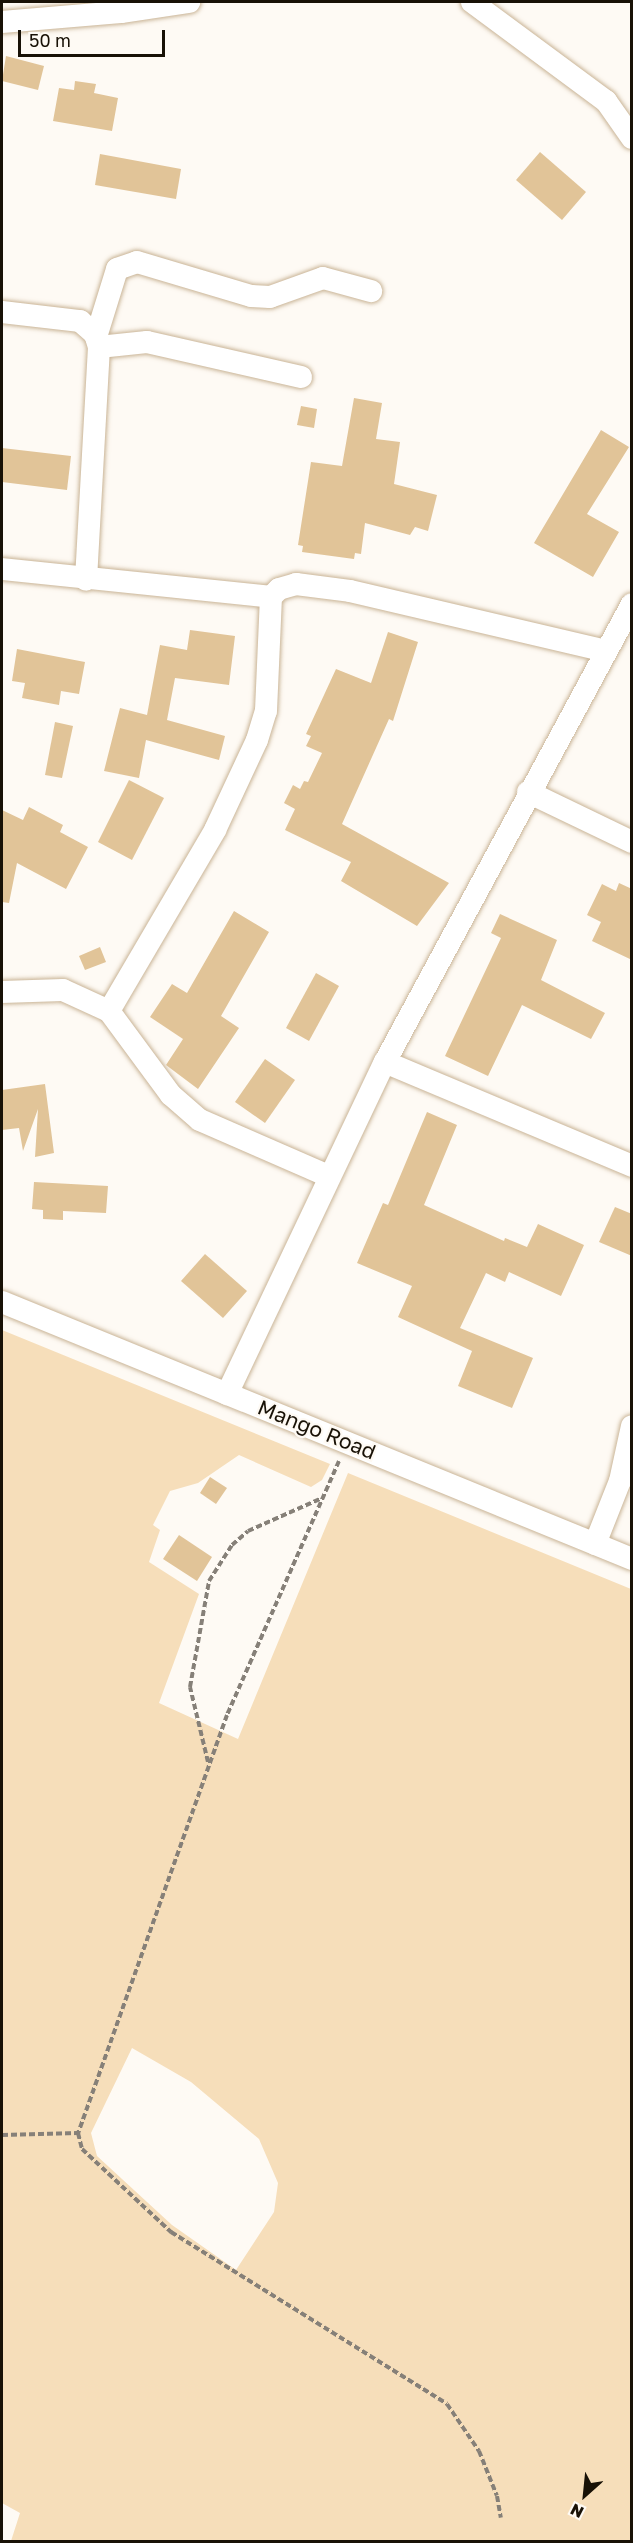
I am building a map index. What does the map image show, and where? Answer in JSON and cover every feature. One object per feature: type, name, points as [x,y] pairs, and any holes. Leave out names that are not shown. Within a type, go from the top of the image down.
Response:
[{"type":"street","points":[[2,22],[121,12],[189,2]]},
{"type":"street","points":[[472,2],[606,101],[632,138]]},
{"type":"street","points":[[86,580],[98,342],[117,269],[137,262],[251,296],[270,297],[323,278],[371,291]]},
{"type":"street","points":[[2,312],[80,321],[98,342],[147,342],[301,376]]},
{"type":"street","points":[[2,569],[86,580],[271,597]]},
{"type":"street","points":[[109,1011],[215,830],[257,740],[266,711],[271,597],[279,589],[296,584],[322,586],[605,651]]},
{"type":"street","points":[[227,1394],[328,1176],[385,1062],[528,792],[632,604]]},
{"type":"street","points":[[528,792],[632,842]]},
{"type":"street","points":[[2,992],[63,990],[109,1011],[171,1095],[200,1120],[328,1176]]},
{"type":"street","points":[[385,1062],[632,1166]]},
{"type":"street","name":"Mango Road","points":[[2,1302],[349,1441],[632,1559]]},
{"type":"street","points":[[595,1544],[620,1482],[632,1426]]},
{"type":"path","points":[[349,1441],[321,1498],[208,1762],[78,2133],[82,2149],[171,2232],[447,2404],[479,2451],[497,2496],[501,2518]]},
{"type":"path","points":[[208,1762],[190,1687],[209,1581],[232,1545],[248,1531],[321,1498]]},
{"type":"path","points":[[2,2135],[78,2133]]},
{"type":"shaded area","points":[[2,1330],[330,1464],[322,1480],[311,1487],[239,1455],[198,1483],[170,1491],[153,1525],[160,1530],[149,1562],[199,1594],[159,1703],[238,1739],[348,1473],[631,1589],[631,2541],[11,2541],[20,2513],[2,2503]],"holes":[[[132,2048],[191,2082],[259,2139],[278,2183],[274,2212],[236,2270],[172,2225],[97,2156],[91,2133]]]},
{"type":"building","points":[[6,56],[44,66],[38,90],[2,81]]},
{"type":"building","points":[[75,81],[96,84],[94,93],[118,98],[112,131],[53,121],[59,88],[74,90]]},
{"type":"building","points":[[540,152],[586,192],[562,220],[516,180]]},
{"type":"building","points":[[100,154],[181,169],[176,199],[95,185]]},
{"type":"building","points":[[354,398],[382,403],[376,439],[400,442],[394,484],[437,495],[428,531],[415,527],[410,535],[365,523],[361,554],[355,553],[354,559],[302,552],[303,546],[298,545],[311,462],[342,466]]},
{"type":"building","points":[[301,406],[317,409],[314,428],[297,425]]},
{"type":"building","points":[[601,430],[629,447],[587,514],[619,532],[593,577],[534,543]]},
{"type":"building","points":[[2,448],[71,456],[67,490],[2,482]]},
{"type":"building","points":[[190,630],[235,636],[229,685],[175,678],[167,720],[225,736],[219,760],[146,740],[139,778],[104,771],[120,708],[147,715],[160,645],[187,650]]},
{"type":"building","points":[[388,632],[418,642],[393,721],[389,719],[342,824],[449,883],[417,926],[341,881],[351,862],[285,830],[295,809],[284,803],[293,785],[300,789],[304,781],[308,782],[322,753],[306,746],[311,736],[306,734],[336,669],[371,683]]},
{"type":"building","points":[[17,649],[85,662],[79,694],[61,691],[59,705],[22,698],[25,683],[12,681]]},
{"type":"building","points":[[55,722],[73,726],[62,778],[45,775]]},
{"type":"building","points":[[129,780],[164,798],[132,860],[98,842]]},
{"type":"building","points":[[29,807],[63,825],[60,832],[88,847],[66,889],[17,863],[9,903],[2,902],[2,810],[23,820]]},
{"type":"building","points":[[619,883],[632,889],[632,960],[592,941],[601,922],[587,915],[602,884],[616,891]]},
{"type":"building","points":[[234,911],[269,932],[221,1016],[239,1028],[198,1089],[166,1065],[183,1039],[150,1017],[172,984],[187,993]]},
{"type":"building","points":[[500,914],[557,940],[541,980],[605,1013],[591,1039],[522,1005],[488,1076],[445,1056],[501,938],[491,933]]},
{"type":"building","points":[[100,947],[106,962],[85,970],[79,956]]},
{"type":"building","points":[[316,973],[339,986],[309,1041],[286,1028]]},
{"type":"building","points":[[265,1059],[295,1080],[265,1123],[235,1102]]},
{"type":"building","points":[[45,1084],[54,1153],[35,1157],[38,1109],[23,1151],[19,1128],[2,1130],[2,1090]]},
{"type":"building","points":[[427,1112],[457,1125],[424,1205],[504,1241],[505,1238],[527,1247],[538,1224],[584,1245],[561,1296],[509,1272],[505,1282],[486,1273],[460,1328],[533,1358],[512,1408],[458,1386],[472,1351],[398,1317],[412,1286],[357,1263],[383,1203],[388,1205]]},
{"type":"building","points":[[34,1182],[108,1186],[106,1213],[63,1211],[63,1220],[43,1219],[43,1210],[32,1209]]},
{"type":"building","points":[[615,1207],[632,1214],[632,1256],[599,1242]]},
{"type":"building","points":[[205,1254],[247,1291],[223,1318],[181,1281]]},
{"type":"building","points":[[210,1477],[227,1488],[216,1504],[200,1493]]},
{"type":"building","points":[[179,1535],[212,1557],[197,1581],[163,1559]]}]
